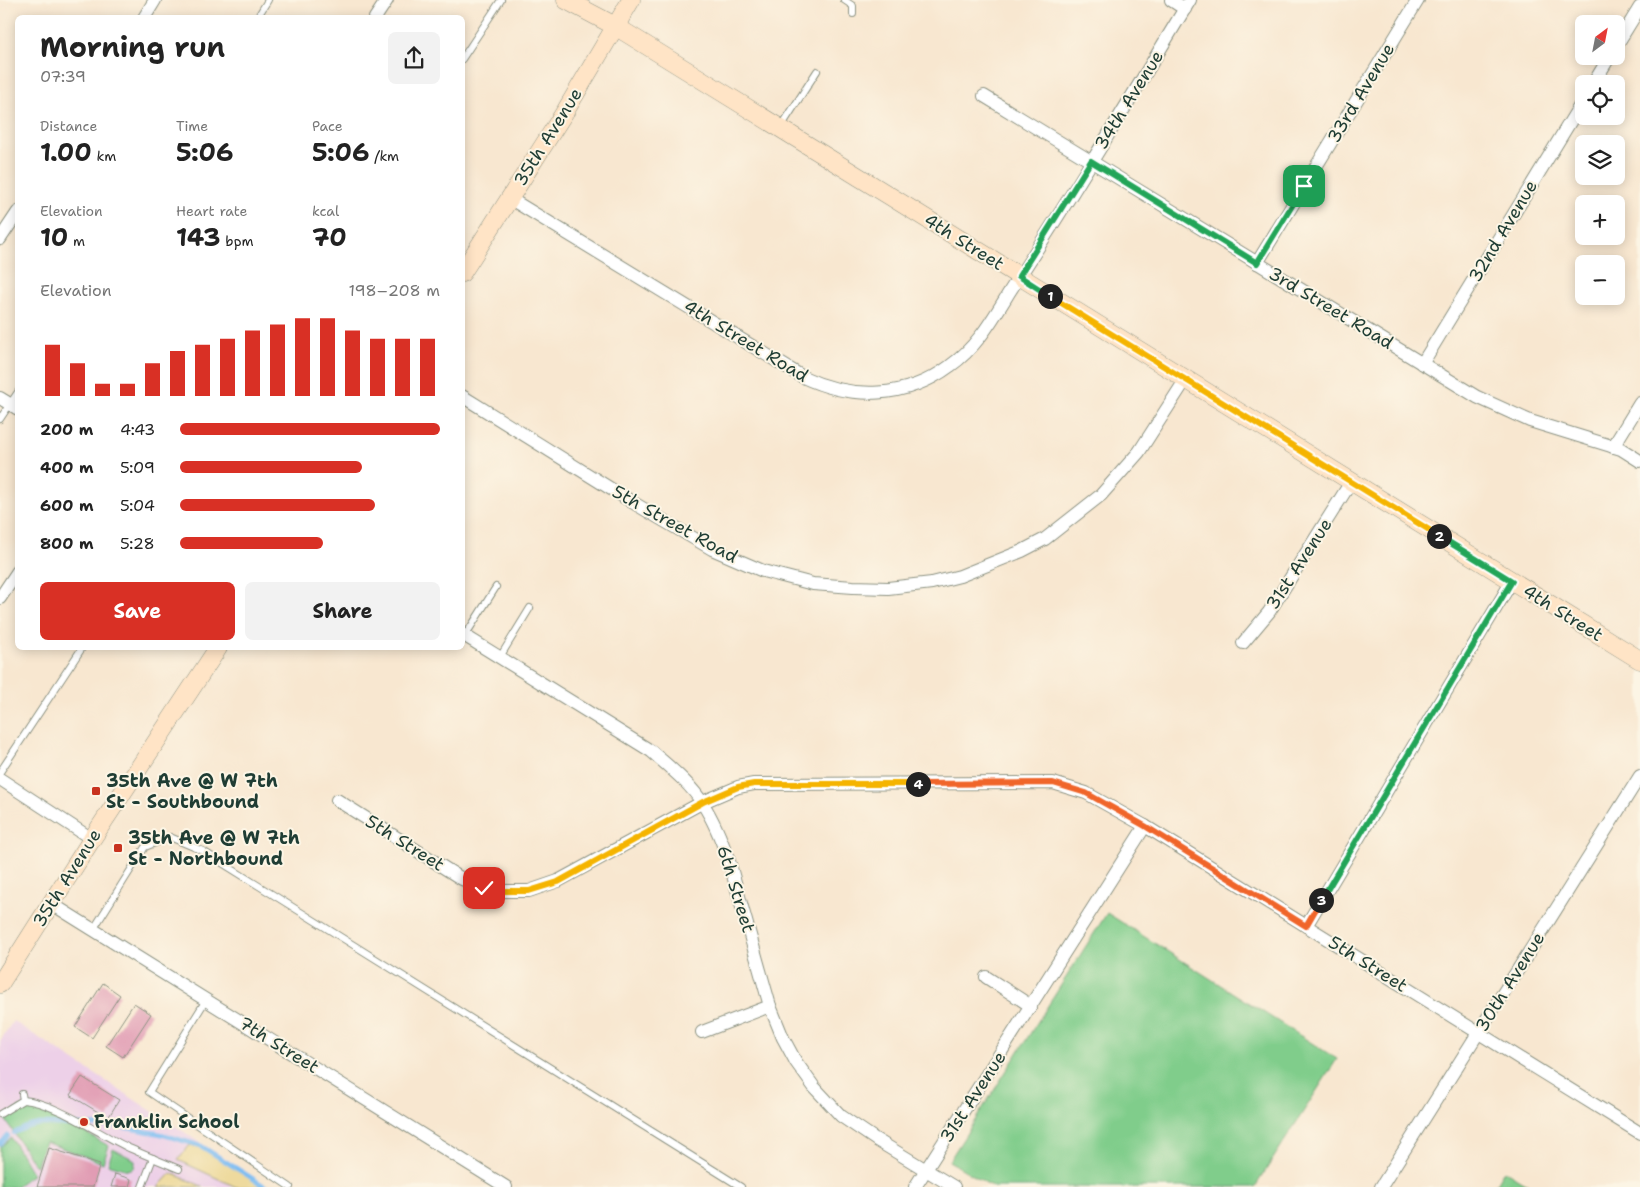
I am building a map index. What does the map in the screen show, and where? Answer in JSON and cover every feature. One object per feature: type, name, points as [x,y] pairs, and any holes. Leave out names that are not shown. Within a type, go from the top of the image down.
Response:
[{"type":"main road","name":"4th Street","points":[[566,0],[615,26],[1640,660]]},
{"type":"main road","name":"35th Avenue","points":[[465,268],[571,102],[631,0]]},
{"type":"main road","name":"35th Avenue","points":[[0,984],[92,839],[217,650]]},
{"type":"street","points":[[146,15],[155,0]]},
{"type":"street","points":[[377,15],[387,0]]},
{"type":"street","points":[[1171,0],[1187,4]]},
{"type":"street","name":"33rd Avenue","points":[[1257,263],[1418,0]]},
{"type":"street","name":"34th Avenue","points":[[1019,276],[1187,4]]},
{"type":"street","points":[[1625,31],[1640,7]]},
{"type":"street","name":"3rd Street Road","points":[[984,96],[1477,397],[1530,421],[1621,450],[1640,461]]},
{"type":"street","name":"32nd Avenue","points":[[1422,364],[1575,114]]},
{"type":"street","name":"4th Street Road","points":[[509,198],[804,376],[818,383],[848,392],[896,391],[914,386],[950,366],[971,349],[982,335],[1019,276]]},
{"type":"street","points":[[0,239],[15,216]]},
{"type":"street","name":"5th Street Road","points":[[465,398],[632,502],[712,549],[763,571],[813,584],[888,588],[932,583],[960,576],[1022,552],[1045,539],[1101,495],[1139,452],[1186,379]]},
{"type":"street","points":[[1613,447],[1640,403]]},
{"type":"street","name":"31st Avenue","points":[[1243,642],[1268,612],[1351,482]]},
{"type":"street","points":[[0,598],[15,576]]},
{"type":"street","points":[[1306,926],[1512,581]]},
{"type":"street","name":"6th Street","points":[[465,636],[651,751],[677,773],[703,802],[721,839],[729,861],[770,1006],[783,1038],[796,1062],[814,1087],[841,1116],[954,1187]]},
{"type":"street","name":"30th Avenue","points":[[1381,1187],[1640,776]]},
{"type":"street","points":[[0,779],[92,839]]},
{"type":"street","name":"5th Street","points":[[337,800],[462,879],[484,888],[500,891],[529,891],[558,882],[703,802],[738,787],[754,784],[1053,783],[1086,793],[1145,826],[1640,1133]]},
{"type":"street","name":"31st Avenue","points":[[915,1187],[1145,826]]},
{"type":"street","name":"7th Street","points":[[52,904],[506,1187]]},
{"type":"street","points":[[986,978],[1031,1006]]},
{"type":"street","points":[[702,1032],[770,1006]]},
{"type":"lane","points":[[259,15],[268,0]]},
{"type":"lane","points":[[465,54],[501,0]]},
{"type":"lane","points":[[847,1],[853,6],[853,14]]},
{"type":"lane","points":[[780,128],[817,71]]},
{"type":"lane","points":[[0,419],[9,404]]},
{"type":"lane","points":[[465,634],[496,587]]},
{"type":"lane","points":[[500,657],[530,608]]},
{"type":"lane","points":[[0,772],[81,650]]},
{"type":"lane","points":[[93,930],[145,848],[170,837],[203,851],[740,1187]]},
{"type":"lane","points":[[206,1000],[149,1092],[290,1187]]},
{"type":"lane","points":[[0,1114],[23,1097],[35,1100],[128,1147],[179,1168]]},
{"type":"lane","points":[[142,1187],[153,1158]]},
{"type":"shaded area","name":"Franklin School","points":[[13,1021],[269,1187],[0,1187],[0,1041]]},
{"type":"green space","points":[[1107,913],[1337,1059],[1255,1187],[993,1187],[949,1161]]},
{"type":"green space","points":[[29,1105],[43,1109],[109,1146],[103,1163],[45,1142],[35,1166],[5,1119],[18,1108]]},
{"type":"green space","points":[[11,1138],[33,1174],[15,1187],[0,1187],[0,1147]]},
{"type":"green space","points":[[113,1149],[135,1160],[134,1168],[128,1170],[108,1164]]},
{"type":"green space","points":[[1504,1170],[1531,1187],[1494,1187]]},
{"type":"sand","points":[[190,1145],[203,1148],[264,1187],[236,1187],[178,1160]]},
{"type":"sand","points":[[171,1173],[204,1187],[158,1187]]},
{"type":"building","points":[[103,983],[120,995],[92,1038],[75,1027]]},
{"type":"building","points":[[134,1003],[151,1014],[123,1057],[106,1046]]},
{"type":"building","points":[[82,1077],[119,1100],[108,1118],[70,1095]]},
{"type":"building","points":[[49,1148],[100,1164],[93,1187],[37,1187]]},
{"type":"building","points":[[115,1174],[131,1179],[129,1187],[111,1187]]},
{"type":"waterway","points":[[14,1133],[39,1124],[117,1126],[161,1134],[201,1146],[266,1187]]},
{"type":"waterway","points":[[0,1144],[8,1136]]},
{"type":"place","name":"35th Ave @ W 7th St - Southbound","points":[[96,791]]},
{"type":"place","name":"35th Ave @ W 7th St - Northbound","points":[[118,848]]},
{"type":"place","name":"Franklin School","points":[[84,1122]]},
{"type":"route","points":[[484,888],[500,891],[529,891],[558,882],[703,802],[738,787],[754,784],[1053,783],[1086,793],[1106,803],[1306,926],[1512,581],[1019,276],[1091,161],[1257,263],[1304,186]]}]
